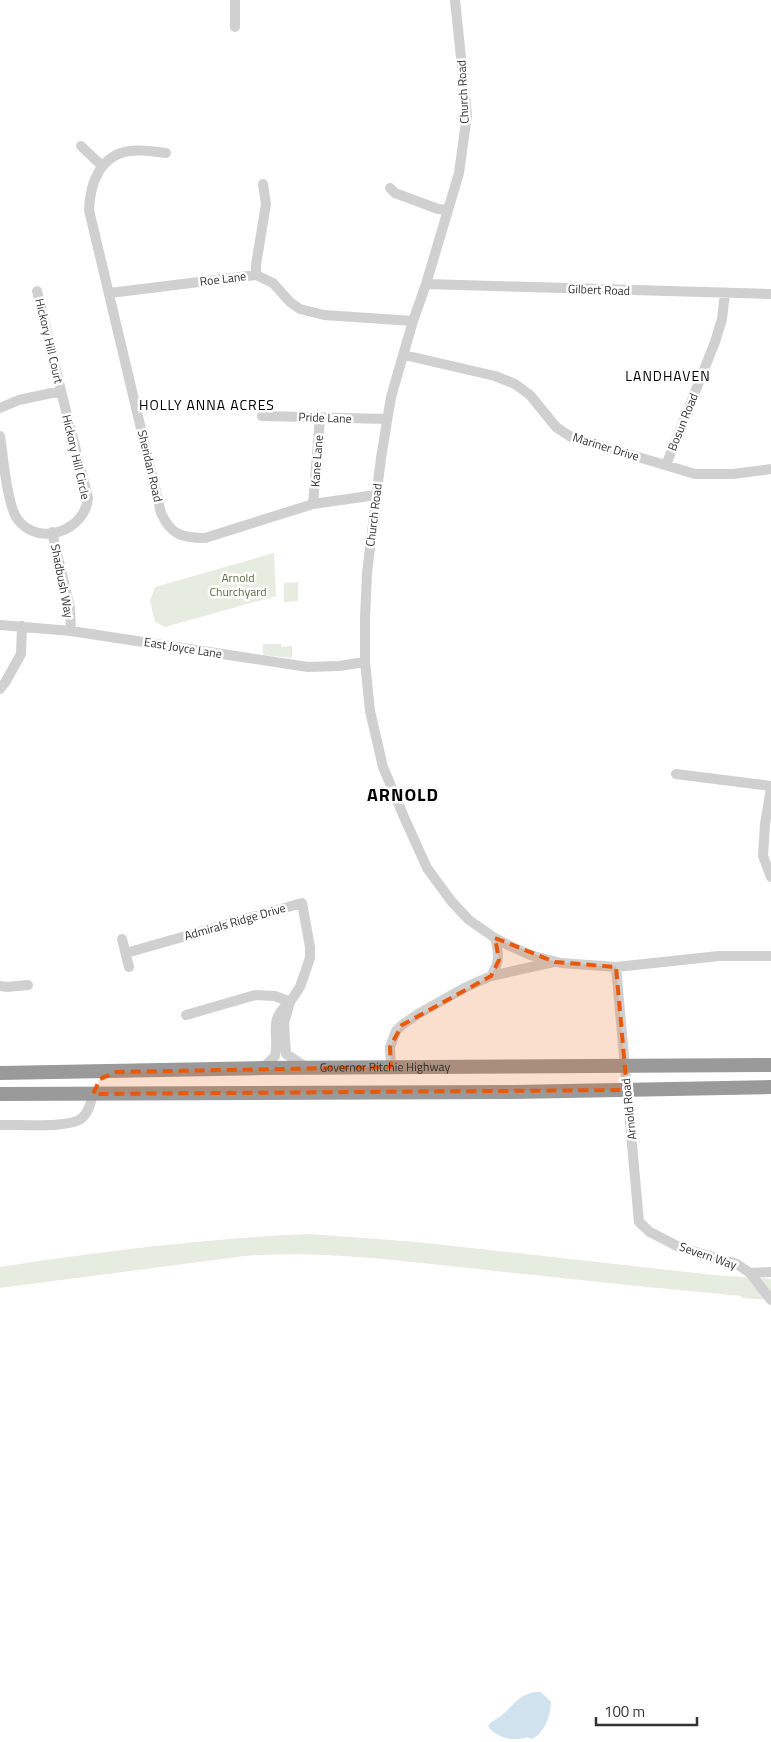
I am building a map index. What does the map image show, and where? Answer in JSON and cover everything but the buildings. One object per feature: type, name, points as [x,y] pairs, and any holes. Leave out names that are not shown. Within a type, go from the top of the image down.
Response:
[{"type":"highway","name":"Governor Ritchie Highway","points":[[0,1073],[263,1068],[771,1065]]},
{"type":"highway","points":[[93,1094],[95,1085],[100,1079],[116,1072]]},
{"type":"highway","name":"Governor Ritchie Highway","points":[[0,1094],[771,1088]]},
{"type":"street","points":[[235,0],[235,27]]},
{"type":"street","name":"Church Road","points":[[455,0],[467,115],[459,173],[413,321],[391,397],[387,420],[367,573],[365,618],[370,711],[383,767],[406,822],[427,868],[452,902],[469,920],[495,938],[530,955],[555,962]]},
{"type":"street","points":[[81,146],[102,166],[117,155],[128,151],[166,153]]},
{"type":"street","name":"Sheridan Road","points":[[102,166],[95,176],[91,187],[89,210],[161,513],[167,525],[177,534],[189,538],[205,538],[313,504],[376,495]]},
{"type":"street","points":[[256,275],[266,204],[263,184]]},
{"type":"street","points":[[390,188],[395,193],[438,209],[448,210]]},
{"type":"street","name":"Roe Lane","points":[[110,293],[256,275],[273,283],[290,302],[300,309],[324,315],[413,321]]},
{"type":"street","name":"Gilbert Road","points":[[426,284],[771,294]]},
{"type":"street","name":"Hickory Hill Court","points":[[37,291],[60,391]]},
{"type":"street","name":"Bosun Road","points":[[666,465],[715,342],[722,319],[725,293]]},
{"type":"street","name":"Mariner Drive","points":[[404,355],[495,376],[515,384],[530,395],[556,427],[571,436],[695,474],[733,474],[771,469]]},
{"type":"street","points":[[0,408],[9,403],[60,391]]},
{"type":"street","name":"Hickory Hill Circle","points":[[52,532],[71,527],[75,524],[83,515],[88,498],[60,391]]},
{"type":"street","name":"Pride Lane","points":[[262,416],[387,420]]},
{"type":"street","name":"Kane Lane","points":[[313,504],[320,418]]},
{"type":"street","points":[[0,436],[11,503],[17,519],[38,533],[52,532]]},
{"type":"street","name":"Shadbush Way","points":[[52,532],[70,608],[71,630]]},
{"type":"street","name":"East Joyce Lane","points":[[0,625],[71,630],[308,666],[339,666],[366,662]]},
{"type":"street","points":[[0,688],[21,654],[22,626]]},
{"type":"street","points":[[676,774],[771,787],[765,824],[763,856],[771,877]]},
{"type":"street","name":"Admirals Ridge Drive","points":[[126,953],[302,903],[310,958],[300,987],[276,1018],[275,1056],[263,1068]]},
{"type":"street","points":[[491,976],[499,960],[495,938]]},
{"type":"street","points":[[122,940],[130,967]]},
{"type":"street","points":[[391,1067],[390,1047],[396,1031],[402,1024],[464,988],[491,976],[555,962],[616,967],[719,956],[771,956]]},
{"type":"street","name":"Arnold Road","points":[[616,967],[638,1218],[643,1227],[662,1239]]},
{"type":"street","points":[[0,986],[28,985]]},
{"type":"street","points":[[186,1016],[255,995],[275,996],[290,1002]]},
{"type":"street","name":"Admirals Ridge Drive","points":[[290,1002],[284,1023],[286,1054],[307,1068]]},
{"type":"street","points":[[0,1125],[73,1123],[80,1120],[86,1114],[93,1094]]},
{"type":"street","name":"Severn Way","points":[[662,1239],[694,1252],[736,1264],[750,1273],[771,1300]]},
{"type":"street","points":[[750,1273],[771,1272]]},
{"type":"highlighted area","points":[[495,938],[555,962],[616,967],[627,1090],[93,1094],[100,1079],[116,1072],[391,1067],[390,1047],[402,1025],[491,976],[499,960]]},
{"type":"green space","name":"Arnold Churchyard","points":[[274,553],[276,596],[165,627],[155,622],[150,601],[155,587]]},
{"type":"green space","points":[[298,582],[298,601],[284,602],[284,583]]},
{"type":"green space","points":[[263,644],[281,644],[281,647],[292,646],[292,658],[263,655]]},
{"type":"green space","points":[[310,1234],[417,1242],[714,1275],[771,1279],[771,1300],[391,1260],[303,1254],[245,1256],[0,1288],[0,1267],[168,1245],[249,1237]]},
{"type":"water","points":[[535,1692],[541,1692],[551,1702],[546,1724],[537,1736],[532,1739],[527,1737],[511,1739],[500,1736],[491,1730],[488,1726],[491,1722],[501,1716],[520,1698]]},
{"type":"district","name":"LANDHAVEN","points":[[668,376]]},
{"type":"district","name":"HOLLY ANNA ACRES","points":[[207,405]]},
{"type":"district","name":"ARNOLD","points":[[403,795]]}]
